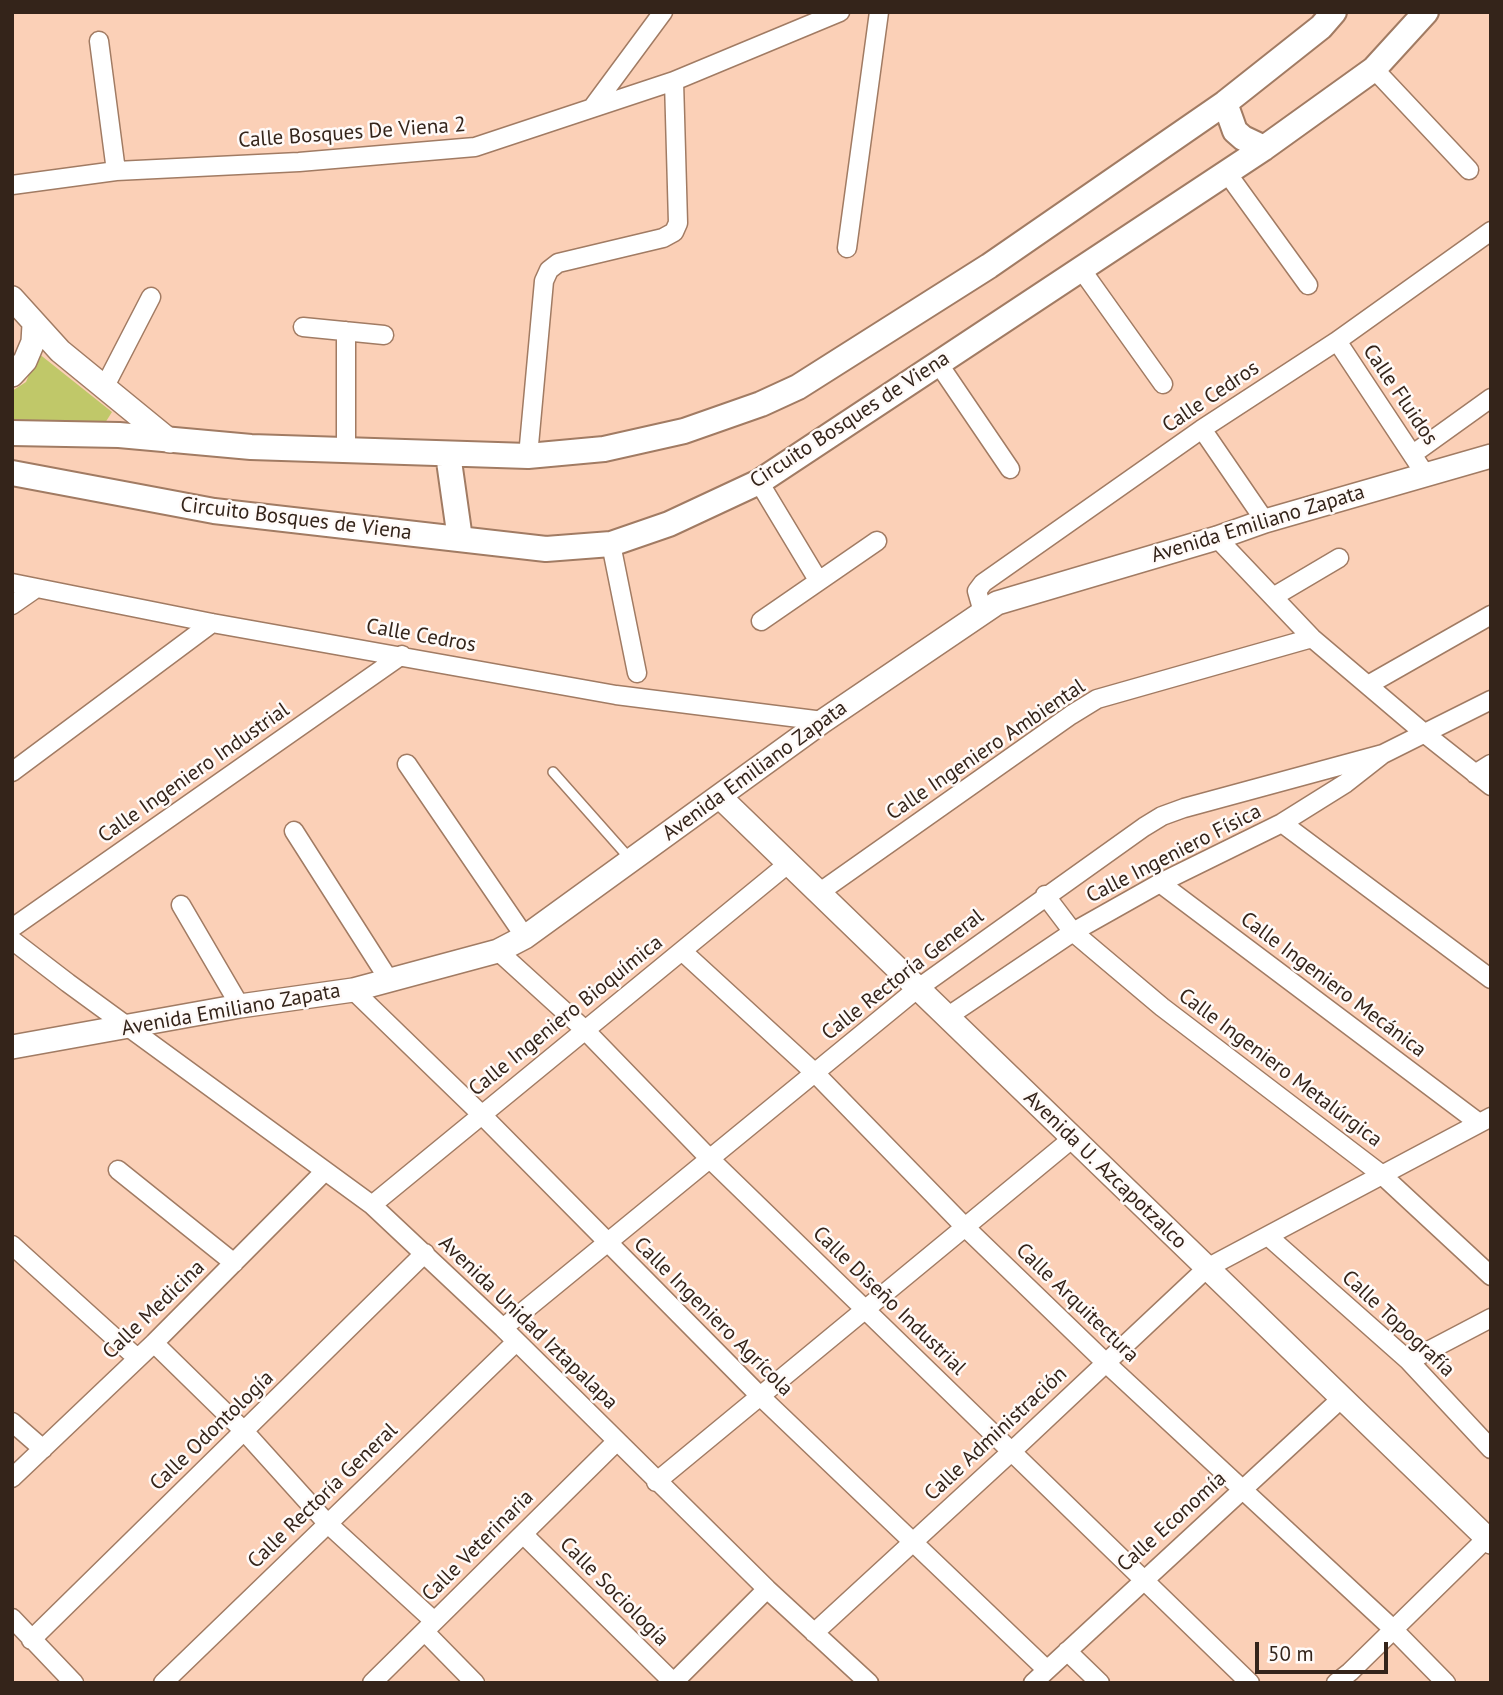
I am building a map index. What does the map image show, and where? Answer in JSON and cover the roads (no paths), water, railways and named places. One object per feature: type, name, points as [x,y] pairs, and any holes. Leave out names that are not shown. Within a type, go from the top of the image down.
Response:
[{"type":"main road","points":[[12,433],[119,435],[251,447],[528,456],[604,449],[684,431],[761,404],[798,387],[989,266],[1225,103],[1321,27],[1334,12]]},
{"type":"main road","name":"Circuito Bosques de Viena","points":[[12,473],[214,511],[546,549],[611,544],[669,524],[759,482],[1264,148],[1374,69],[1426,12]]},
{"type":"main road","points":[[1225,103],[1235,131],[1264,148]]},
{"type":"main road","points":[[1203,119],[1222,139],[1229,171]]},
{"type":"main road","points":[[448,454],[460,539]]},
{"type":"street","points":[[592,108],[663,12]]},
{"type":"street","name":"Calle Bosques De Viena 2","points":[[12,185],[116,172],[299,162],[475,147],[674,80],[840,12]]},
{"type":"street","points":[[847,248],[879,12]]},
{"type":"street","points":[[100,41],[116,172]]},
{"type":"street","points":[[1374,69],[1469,170]]},
{"type":"street","points":[[528,456],[544,281],[549,270],[558,263],[663,238],[674,232],[677,223],[674,80]]},
{"type":"street","points":[[1229,171],[1308,285]]},
{"type":"street","name":"Calle Cedros","points":[[983,612],[977,591],[983,583],[1202,429],[1337,341],[1491,231]]},
{"type":"street","points":[[1081,269],[1163,384]]},
{"type":"street","points":[[104,388],[151,297]]},
{"type":"street","points":[[12,298],[34,325],[104,388],[170,441]]},
{"type":"street","points":[[12,375],[29,352],[33,342],[34,325]]},
{"type":"street","points":[[303,327],[384,335]]},
{"type":"street","points":[[346,331],[346,450]]},
{"type":"street","name":"Calle Fluidos","points":[[1337,341],[1419,464]]},
{"type":"street","points":[[938,363],[1010,469]]},
{"type":"street","points":[[1419,464],[1491,398]]},
{"type":"street","points":[[1202,429],[1265,521]]},
{"type":"street","name":"Avenida Emiliano Zapata","points":[[12,1047],[240,1006],[353,990],[498,951],[525,937],[823,721],[997,603],[1217,538],[1419,464],[1491,456]]},
{"type":"street","points":[[759,482],[818,580]]},
{"type":"street","points":[[1217,538],[1312,638],[1423,733],[1491,786]]},
{"type":"street","points":[[761,621],[877,541]]},
{"type":"street","points":[[611,544],[637,673]]},
{"type":"street","points":[[1273,597],[1339,558]]},
{"type":"street","name":"Calle Cedros","points":[[12,583],[212,623],[615,695],[823,721]]},
{"type":"street","points":[[12,605],[34,589]]},
{"type":"street","points":[[1368,685],[1491,615]]},
{"type":"street","points":[[12,772],[212,623]]},
{"type":"street","name":"Calle Ingeniero Ambiental","points":[[820,892],[1097,699],[1312,638]]},
{"type":"street","name":"Calle Ingeniero Industrial","points":[[12,928],[402,655]]},
{"type":"street","name":"Calle Ingeniero Física","points":[[947,1017],[1073,932],[1160,883],[1282,823],[1346,783],[1383,754],[1491,701]]},
{"type":"street","name":"Calle Rectoría General","points":[[503,1328],[918,989],[1045,895],[1162,816],[1383,754]]},
{"type":"street","points":[[407,764],[525,937]]},
{"type":"street","points":[[1475,774],[1491,764]]},
{"type":"street","name":"Avenida U. Azcapotzalco","points":[[720,797],[1489,1538]]},
{"type":"street","points":[[1282,823],[1491,979]]},
{"type":"street","points":[[294,831],[389,980]]},
{"type":"street","name":"Calle Ingeniero Bioquímica","points":[[372,1205],[789,863]]},
{"type":"street","name":"Calle Ingeniero Mecánica","points":[[1160,883],[1485,1120]]},
{"type":"street","name":"Calle Ingeniero Metalúrgica","points":[[1045,895],[1073,932],[1162,1006],[1381,1174],[1491,1276]]},
{"type":"street","points":[[181,905],[240,1006]]},
{"type":"street","name":"Avenida Unidad Iztapalapa","points":[[12,940],[372,1205],[503,1328],[767,1589],[869,1683]]},
{"type":"street","name":"Calle Diseño Industrial","points":[[498,951],[586,1030],[710,1159],[1250,1683]]},
{"type":"street","name":"Calle Arquitectura","points":[[682,951],[815,1073],[965,1227],[1106,1363],[1393,1629],[1446,1683]]},
{"type":"street","name":"Calle Ingeniero Agrícola","points":[[353,990],[482,1115],[760,1396],[1048,1670]]},
{"type":"street","name":"Calle Administración","points":[[814,1633],[1207,1268],[1485,1120]]},
{"type":"street","points":[[656,1482],[1073,1138]]},
{"type":"street","points":[[118,1170],[234,1263]]},
{"type":"street","name":"Calle Medicina","points":[[12,1479],[154,1343],[326,1171]]},
{"type":"street","name":"Calle Topografía","points":[[1269,1237],[1409,1361],[1491,1449]]},
{"type":"street","points":[[12,1245],[137,1358]]},
{"type":"street","name":"Calle Odontología","points":[[31,1640],[425,1253]]},
{"type":"street","points":[[1409,1361],[1491,1318]]},
{"type":"street","name":"Calle Rectoría General","points":[[163,1683],[516,1342]]},
{"type":"street","points":[[154,1343],[244,1431],[327,1523],[430,1627],[475,1683]]},
{"type":"street","name":"Calle Economía","points":[[1033,1683],[1343,1397]]},
{"type":"street","points":[[12,1422],[43,1450]]},
{"type":"street","name":"Calle Veterinaria","points":[[372,1683],[616,1441]]},
{"type":"street","name":"Calle Sociología","points":[[523,1534],[674,1683]]},
{"type":"street","points":[[1336,1683],[1489,1538]]},
{"type":"street","points":[[674,1683],[767,1589]]},
{"type":"street","points":[[12,1618],[74,1683]]},
{"type":"street","points":[[1067,1651],[1100,1683]]},
{"type":"lane","points":[[553,772],[632,860]]}]
